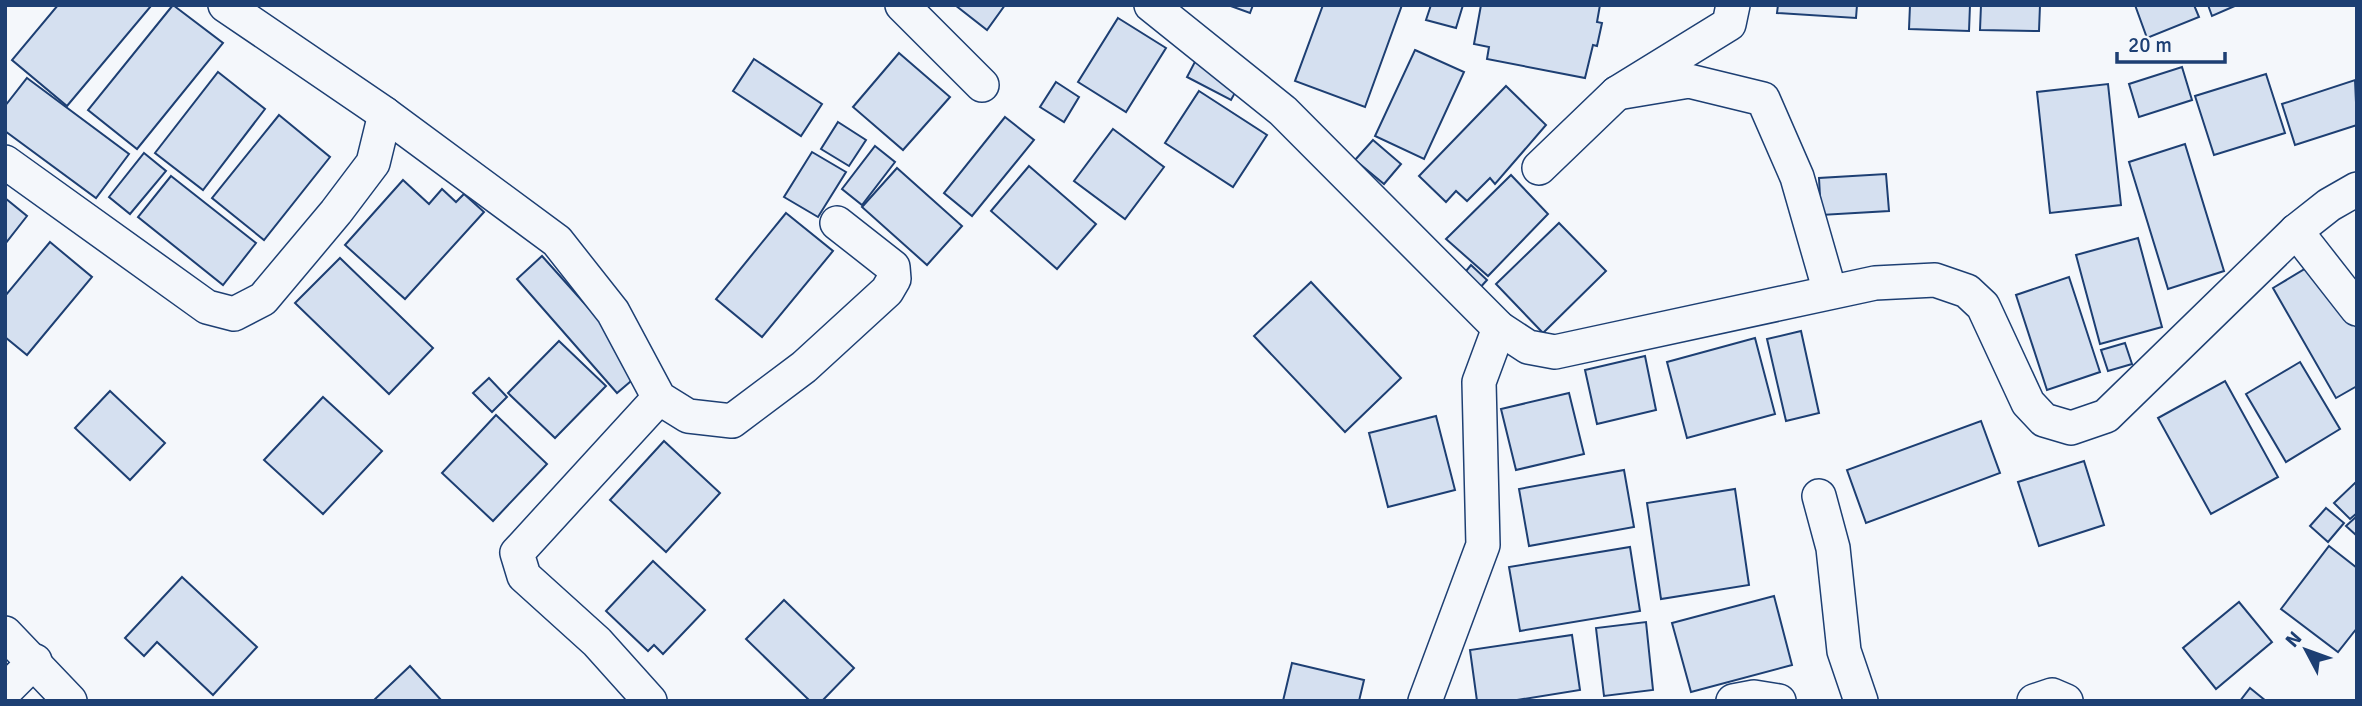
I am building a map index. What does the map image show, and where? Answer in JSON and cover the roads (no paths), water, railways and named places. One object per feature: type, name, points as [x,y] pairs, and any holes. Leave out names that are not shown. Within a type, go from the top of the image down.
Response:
[{"type":"street","points":[[225,5],[385,114],[557,241],[613,312],[659,398],[688,416],[732,421],[804,368],[887,291],[894,279],[893,267],[837,223]]},
{"type":"street","points":[[1151,5],[1283,111],[1499,328],[1528,347],[1555,352],[1875,283],[1935,280],[1967,290],[1983,306],[2028,403],[2044,420],[2071,428],[2106,416],[2296,231],[2329,205],[2357,189]]},
{"type":"street","points":[[1539,167],[1617,93],[1729,24],[1733,5]]},
{"type":"street","points":[[918,12],[982,85]]},
{"type":"street","points":[[1617,93],[1689,81],[1763,99],[1797,177],[1830,292]]},
{"type":"street","points":[[5,162],[207,307],[234,314],[263,299],[373,163],[385,114]]},
{"type":"street","points":[[2296,231],[2357,309]]},
{"type":"street","points":[[1425,701],[1483,545],[1479,382],[1499,328]]},
{"type":"street","points":[[650,701],[597,642],[524,576],[517,553],[659,398]]},
{"type":"street","points":[[1819,496],[1833,548],[1844,651],[1861,701]]},
{"type":"street","points":[[5,633],[35,661],[70,701]]},
{"type":"street","points":[[5,691],[35,661]]},
{"type":"street","points":[[2034,701],[2052,695],[2066,701]]},
{"type":"street","points":[[1732,701],[1754,697],[1779,701]]}]
